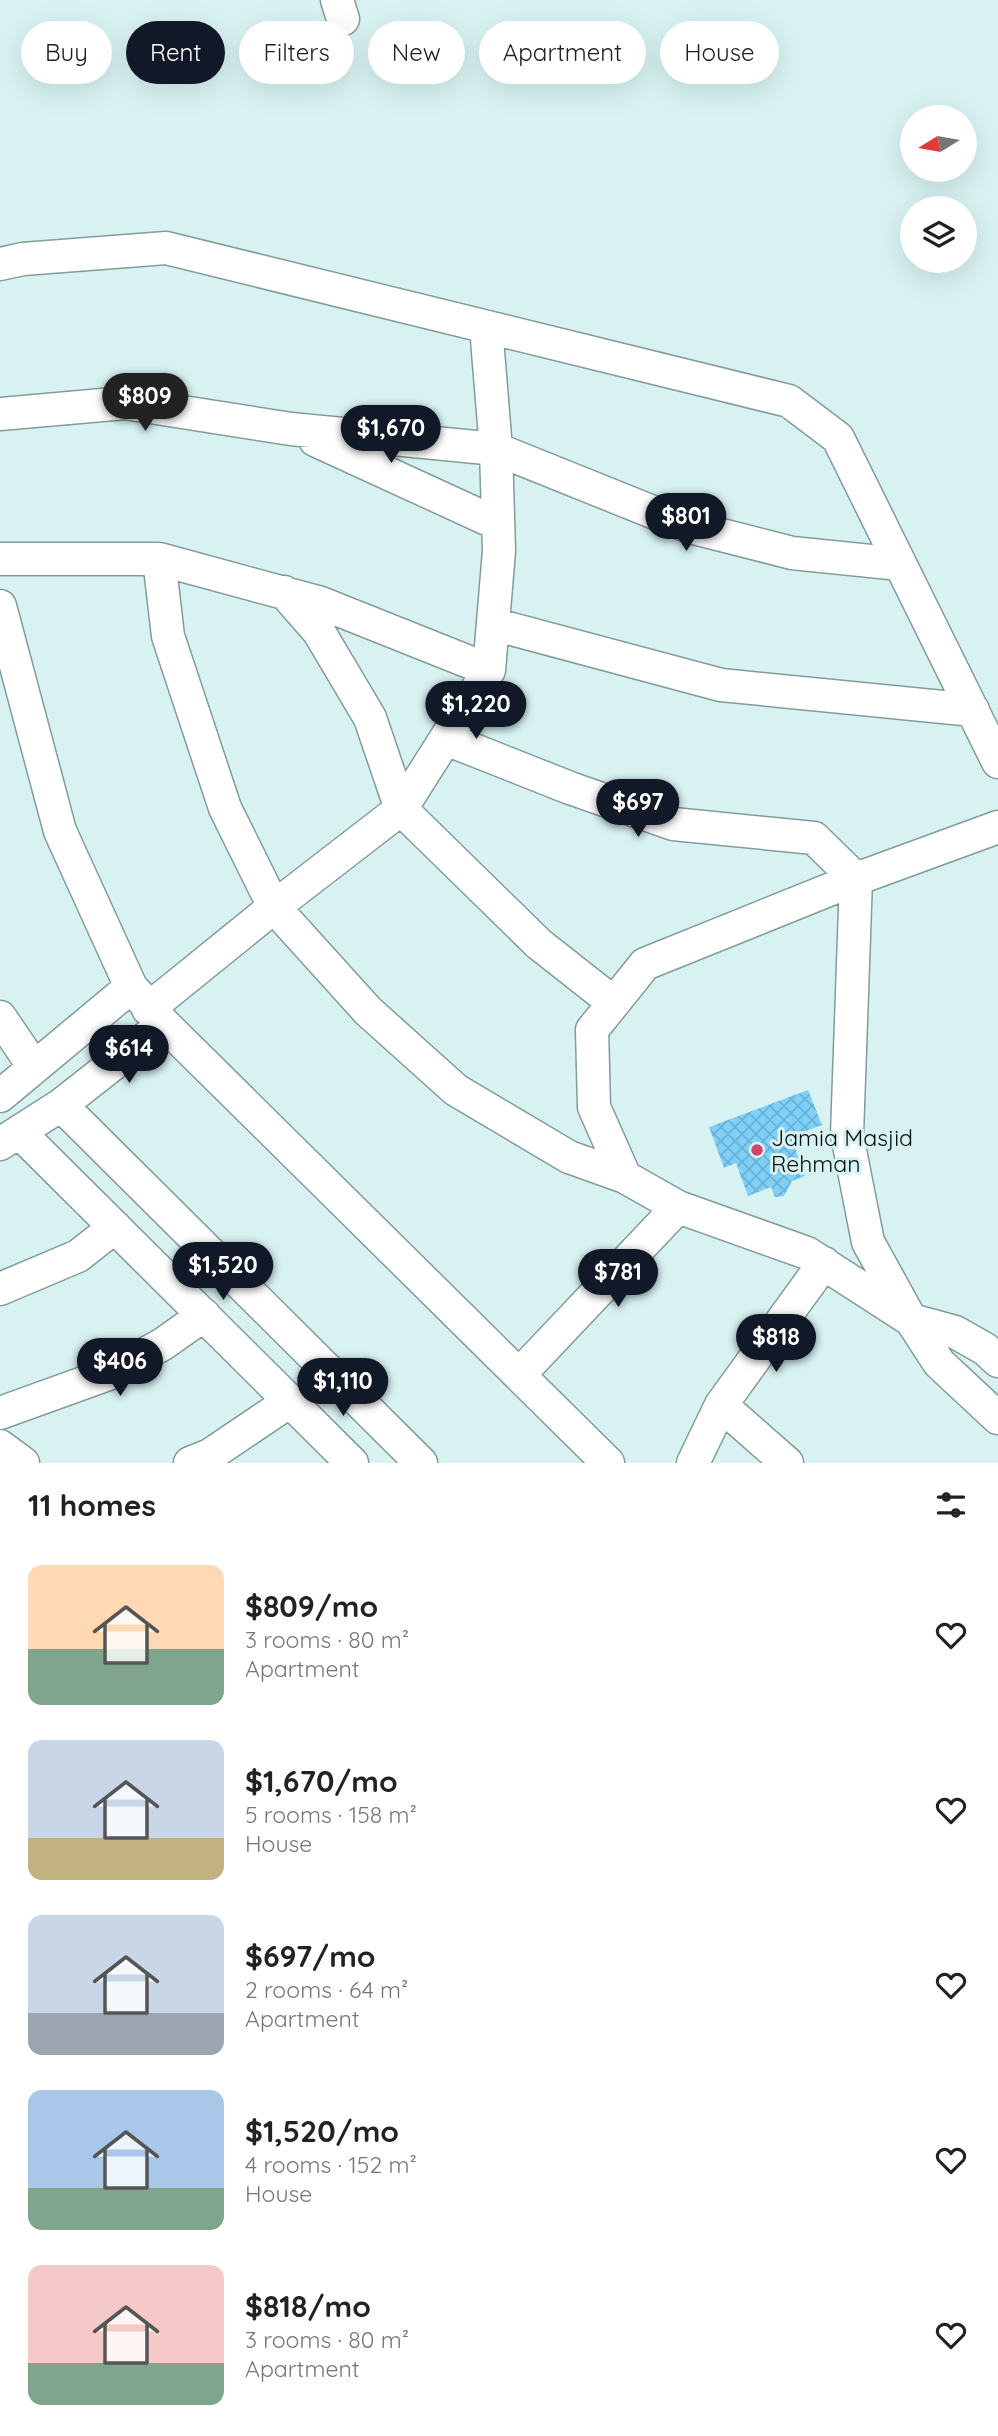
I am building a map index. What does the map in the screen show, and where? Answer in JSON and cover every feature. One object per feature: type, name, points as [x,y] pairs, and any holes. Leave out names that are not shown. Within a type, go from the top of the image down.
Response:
[{"type":"street","points":[[0,264],[23,259],[166,248],[789,401],[838,438],[998,762]]},
{"type":"street","points":[[0,1096],[34,1068],[148,1006],[401,809],[446,739],[489,670],[499,551],[496,449],[486,327]]},
{"type":"street","points":[[0,414],[125,403],[291,429],[496,449],[690,527],[792,553],[900,564]]},
{"type":"street","points":[[291,429],[498,524]]},
{"type":"street","points":[[0,559],[159,558],[321,603],[489,670]]},
{"type":"street","points":[[159,558],[168,636],[225,808],[274,907],[368,1011],[456,1090],[569,1157],[625,1177],[678,1207],[807,1253],[911,1320],[955,1332],[985,1349],[998,1360]]},
{"type":"street","points":[[284,593],[319,632],[370,719],[401,809],[539,944],[614,1003]]},
{"type":"street","points":[[0,606],[60,831],[148,1006],[608,1463]]},
{"type":"street","points":[[493,624],[721,685],[972,710]]},
{"type":"street","points":[[446,739],[570,788],[673,824],[814,838],[856,879],[847,1135],[869,1242],[911,1320],[939,1363],[998,1418]]},
{"type":"street","points":[[625,1177],[594,1107],[592,1030],[645,964],[856,879],[998,827]]},
{"type":"street","points":[[148,1006],[61,1105],[9,1138],[115,1227],[352,1463]]},
{"type":"street","points":[[0,1017],[34,1068]]},
{"type":"street","points":[[61,1105],[421,1463]]},
{"type":"street","points":[[519,1375],[678,1207]]},
{"type":"street","points":[[0,1289],[78,1256],[115,1227]]},
{"type":"street","points":[[693,1463],[721,1405],[824,1263]]},
{"type":"street","points":[[0,1413],[111,1373],[163,1344],[204,1315]]},
{"type":"street","points":[[190,1463],[299,1410],[340,1382]]},
{"type":"street","points":[[721,1405],[787,1463]]},
{"type":"street","points":[[0,1446],[23,1463]]},
{"type":"building","name":"Jamia Masjid Rehman","points":[[808,1090],[822,1125],[791,1137],[805,1176],[792,1181],[784,1196],[775,1197],[771,1187],[748,1196],[736,1163],[724,1168],[709,1127]]},
{"type":"place","name":"Jamia Masjid Rehman","points":[[757,1150]]}]
